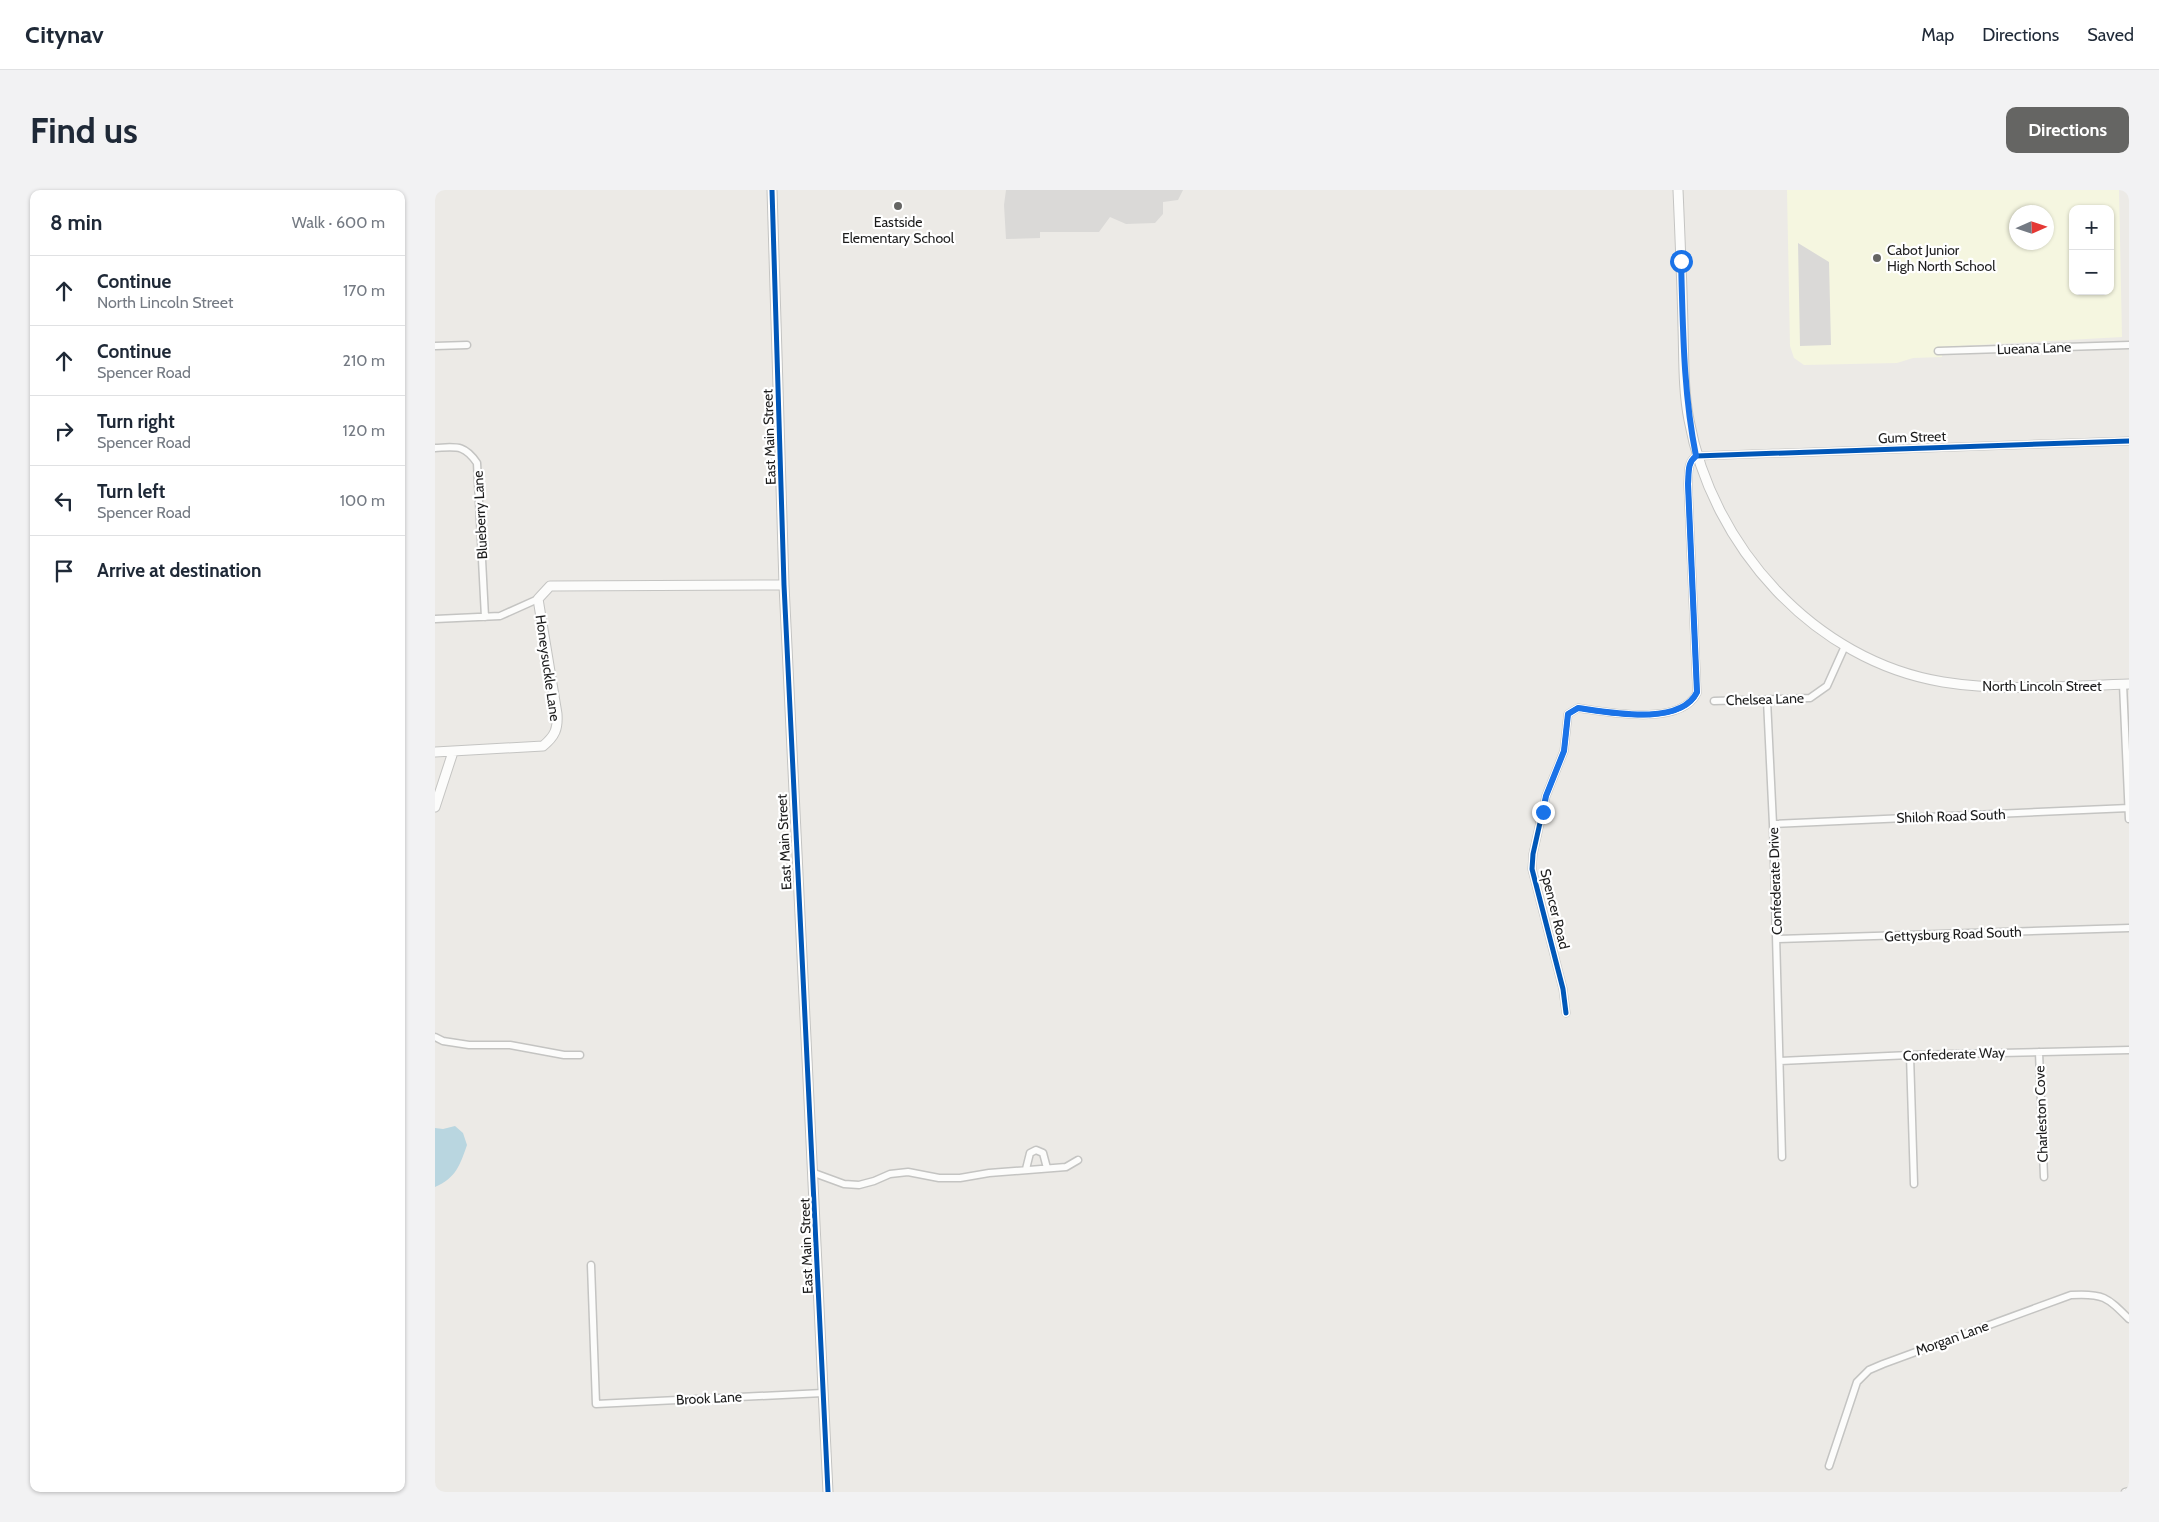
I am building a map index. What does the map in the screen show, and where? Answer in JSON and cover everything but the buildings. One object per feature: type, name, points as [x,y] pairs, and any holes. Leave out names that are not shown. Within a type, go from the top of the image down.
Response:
[{"type":"street","name":"East Main Street","points":[[772,190],[784,585],[794,823],[814,1174],[828,1492]]},
{"type":"street","name":"North Lincoln Street","points":[[1678,190],[1685,378],[1688,418],[1696,456],[1725,523],[1751,561],[1788,602],[1845,646],[1890,667],[1942,682],[1996,689],[2126,684]]},
{"type":"street","points":[[435,346],[467,344]]},
{"type":"street","name":"Lueana Lane","points":[[1938,351],[2129,345]]},
{"type":"street","name":"Gum Street","points":[[1696,456],[2129,441]]},
{"type":"street","name":"Blueberry Lane","points":[[435,448],[460,447],[469,452],[477,463],[485,617]]},
{"type":"street","name":"Spencer Road","points":[[1566,1013],[1560,974],[1534,881],[1532,869],[1534,846],[1546,796],[1564,751],[1568,714],[1578,708],[1619,715],[1657,713],[1680,708],[1694,698],[1697,692],[1688,484],[1689,466],[1692,459],[1696,456]]},
{"type":"street","name":"Honeysuckle Lane","points":[[435,752],[543,746],[553,738],[558,726],[557,714],[538,600],[550,586],[784,585]]},
{"type":"street","points":[[435,619],[500,616],[538,600]]},
{"type":"street","name":"Chelsea Lane","points":[[1714,701],[1810,698],[1827,686],[1845,646]]},
{"type":"street","points":[[2126,684],[2129,819]]},
{"type":"street","name":"Confederate Drive","points":[[1767,700],[1777,939],[1782,1157]]},
{"type":"street","points":[[435,807],[453,752]]},
{"type":"street","name":"Shiloh Road South","points":[[1773,824],[2129,808]]},
{"type":"street","name":"Gettysburg Road South","points":[[1777,939],[2129,928]]},
{"type":"street","points":[[435,1037],[443,1041],[469,1045],[510,1045],[564,1055],[580,1055]]},
{"type":"street","name":"Confederate Way","points":[[1779,1061],[2129,1050]]},
{"type":"street","name":"Charleston Cove","points":[[2039,1052],[2044,1177]]},
{"type":"street","points":[[1910,1056],[1914,1184]]},
{"type":"street","points":[[1026,1169],[1031,1153],[1036,1150],[1043,1153],[1047,1168]]},
{"type":"street","points":[[814,1174],[844,1184],[859,1185],[890,1174],[908,1172],[939,1178],[960,1178],[1026,1169],[1066,1167],[1078,1160]]},
{"type":"street","name":"Brook Lane","points":[[591,1265],[596,1404],[823,1393]]},
{"type":"street","name":"Morgan Lane","points":[[1829,1466],[1857,1382],[1869,1370],[2071,1295],[2093,1294],[2112,1302],[2129,1319]]},
{"type":"shaded area","points":[[1006,190],[1183,190],[1178,200],[1163,202],[1163,214],[1155,223],[1126,224],[1110,217],[1099,232],[1040,232],[1040,238],[1006,239],[1004,205]]},
{"type":"shaded area","points":[[1787,190],[2119,190],[2122,337],[1942,347],[1942,357],[1913,358],[1897,363],[1804,365],[1794,358],[1790,346]]},
{"type":"shaded area","points":[[1798,243],[1829,262],[1831,345],[1800,346]]},
{"type":"water","points":[[455,1126],[463,1133],[467,1145],[453,1175],[435,1187],[435,1128],[443,1129]]},
{"type":"cycle path","points":[[772,190],[784,585],[828,1492]]},
{"type":"cycle path","points":[[1566,1013],[1563,989],[1532,869],[1533,854],[1546,796],[1564,751],[1568,714],[1578,708],[1624,714],[1660,714],[1688,704],[1697,693],[1688,484],[1689,468],[1693,459],[1696,456],[2129,441]]},
{"type":"place","name":"Eastside Elementary School","points":[[898,206]]},
{"type":"place","name":"Cabot Junior High North School","points":[[1877,258]]},
{"type":"route","points":[[1543,812],[1546,796],[1564,751],[1568,714],[1573,709],[1578,708],[1619,715],[1666,712],[1680,708],[1688,703],[1697,692],[1688,484],[1689,466],[1692,459],[1696,456],[1688,418],[1681,261]]}]
